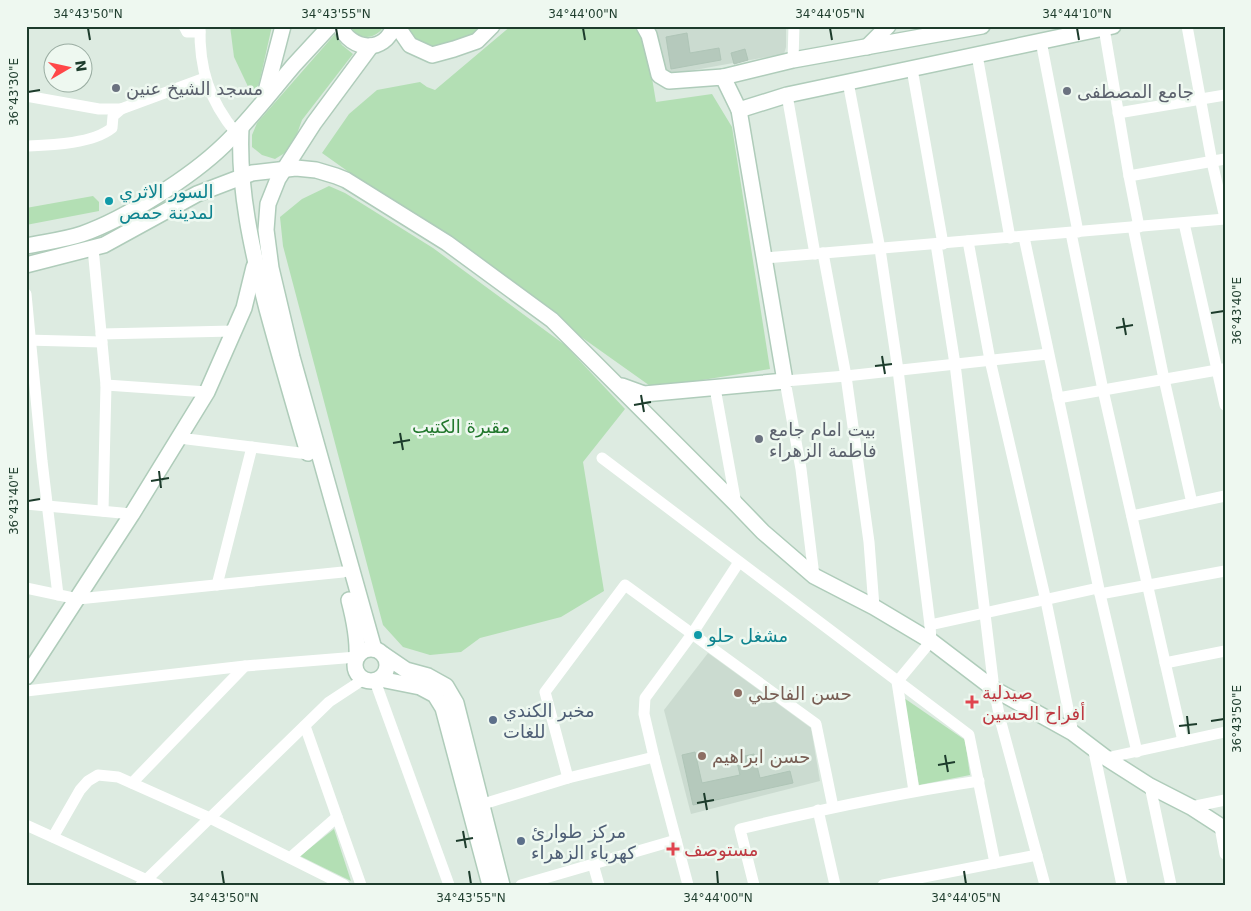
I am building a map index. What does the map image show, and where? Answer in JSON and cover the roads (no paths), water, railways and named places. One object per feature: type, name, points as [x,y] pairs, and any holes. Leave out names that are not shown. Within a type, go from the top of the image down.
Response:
[{"type":"main road","points":[[257,109],[266,92],[283,26]]},
{"type":"main road","points":[[26,246],[82,234],[136,208],[180,180],[202,164],[239,130],[330,26]]},
{"type":"main road","points":[[340,26],[345,36],[361,46],[379,44],[395,26],[410,46],[432,54],[477,41],[492,26]]},
{"type":"main road","points":[[644,26],[649,35],[659,75],[669,81],[723,77],[793,60],[982,26]]},
{"type":"main road","points":[[866,47],[888,26]]},
{"type":"main road","points":[[739,110],[787,94],[1108,27]]},
{"type":"main road","points":[[370,46],[314,123],[285,168],[272,191],[266,217],[269,261],[292,357],[318,452],[379,652],[387,661],[388,668],[385,674],[373,680]]},
{"type":"main road","points":[[618,385],[644,394],[785,381],[739,110],[723,77]]},
{"type":"main road","points":[[239,130],[241,177],[255,263],[278,352],[343,572],[356,625],[358,644],[357,672],[373,680],[420,687],[434,695],[443,708],[490,885]]},
{"type":"main road","points":[[240,150],[251,162],[264,171]]},
{"type":"main road","points":[[26,265],[94,248],[115,240],[197,194],[241,177],[285,168],[316,170],[346,180],[447,243],[552,320],[763,532],[814,576],[874,607],[931,641],[994,689],[1073,733],[1106,758],[1150,786],[1191,807],[1222,828]]},
{"type":"main road","points":[[26,676],[78,599],[207,392],[248,296],[255,263]]},
{"type":"main road","points":[[357,657],[364,650],[379,652],[406,670],[428,676],[446,686],[456,703],[480,805],[502,885]]},
{"type":"street","points":[[184,26],[187,32],[200,29],[205,78],[219,110],[239,130]]},
{"type":"street","points":[[793,60],[794,26]]},
{"type":"street","points":[[765,258],[1225,219],[1212,162],[1187,26]]},
{"type":"street","points":[[1108,27],[1118,113],[1136,227],[1164,379],[1192,503]]},
{"type":"street","points":[[1041,41],[1104,390],[1183,742]]},
{"type":"street","points":[[977,55],[1010,238]]},
{"type":"street","points":[[912,68],[955,364],[994,689],[1000,719],[1045,885]]},
{"type":"street","points":[[26,146],[52,145],[97,136],[112,128],[113,116],[121,110],[205,78]]},
{"type":"street","points":[[848,82],[880,249],[898,370],[930,624],[931,641],[898,682],[914,791]]},
{"type":"street","points":[[787,94],[846,376],[869,542],[874,607]]},
{"type":"street","points":[[1118,113],[1225,95]]},
{"type":"street","points":[[26,96],[100,109],[121,110]]},
{"type":"street","points":[[1128,176],[1225,159]]},
{"type":"street","points":[[1184,223],[1221,369],[1225,405]]},
{"type":"street","points":[[1024,237],[1099,591],[1137,752]]},
{"type":"street","points":[[968,241],[990,360],[1046,601],[1073,733]]},
{"type":"street","points":[[94,248],[106,385],[103,511]]},
{"type":"street","points":[[26,294],[29,340],[58,595]]},
{"type":"street","points":[[29,340],[233,331]]},
{"type":"street","points":[[814,576],[801,469],[785,381],[1048,354]]},
{"type":"street","points":[[1058,398],[1221,369]]},
{"type":"street","points":[[106,385],[207,392]]},
{"type":"street","points":[[715,388],[736,504]]},
{"type":"street","points":[[179,438],[308,454]]},
{"type":"street","points":[[217,585],[252,447]]},
{"type":"street","points":[[602,458],[969,735],[995,863]]},
{"type":"street","points":[[1132,516],[1225,496]]},
{"type":"street","points":[[26,504],[132,514]]},
{"type":"street","points":[[688,885],[644,714],[645,698],[692,634],[739,562]]},
{"type":"street","points":[[930,624],[1099,591],[1147,586],[1225,571]]},
{"type":"street","points":[[26,588],[78,599],[343,572]]},
{"type":"street","points":[[568,778],[545,692],[625,585],[816,724],[832,807]]},
{"type":"street","points":[[1165,663],[1225,651]]},
{"type":"street","points":[[26,691],[245,666],[357,657]]},
{"type":"street","points":[[132,783],[245,666]]},
{"type":"street","points":[[26,825],[149,883],[210,818],[329,702],[373,680],[449,885]]},
{"type":"street","points":[[305,726],[361,885]]},
{"type":"street","points":[[1106,758],[1225,732]]},
{"type":"street","points":[[1093,747],[1122,885]]},
{"type":"street","points":[[480,805],[568,778],[654,757]]},
{"type":"street","points":[[54,837],[80,790],[88,781],[98,774],[118,777],[210,818],[344,885]]},
{"type":"street","points":[[754,885],[740,829],[832,807],[979,780]]},
{"type":"street","points":[[1150,786],[1171,885]]},
{"type":"street","points":[[1191,807],[1225,800]]},
{"type":"street","points":[[818,810],[835,885]]},
{"type":"street","points":[[290,858],[337,817]]},
{"type":"street","points":[[1222,828],[1225,854]]},
{"type":"street","points":[[521,885],[676,840]]},
{"type":"street","points":[[883,885],[1037,855]]},
{"type":"street","points":[[594,864],[599,885]]},
{"type":"place","name":"مسجد الشيخ عنين","points":[[116,88]]},
{"type":"place","name":"جامع المصطفى","points":[[1067,91]]},
{"type":"place","name":"السور الاثري لمدينة حمص","points":[[109,201]]},
{"type":"place","name":"بيت امام جامع فاطمة الزهراء","points":[[759,439]]},
{"type":"place","name":"مشغل حلو","points":[[698,635]]},
{"type":"place","name":"حسن الفاحلي","points":[[738,693]]},
{"type":"place","name":"صيدلية أفراح الحسين","points":[[972,702]]},
{"type":"place","name":"مخبر الكندي للغات","points":[[493,720]]},
{"type":"place","name":"حسن ابراهيم","points":[[702,756]]},
{"type":"place","name":"مركز طوارئ كهرباء الزهراء","points":[[521,841]]},
{"type":"place","name":"مستوصف","points":[[673,849]]},
{"type":"park label","name":"مقبرة الكتيب","points":[[461,426]]}]
